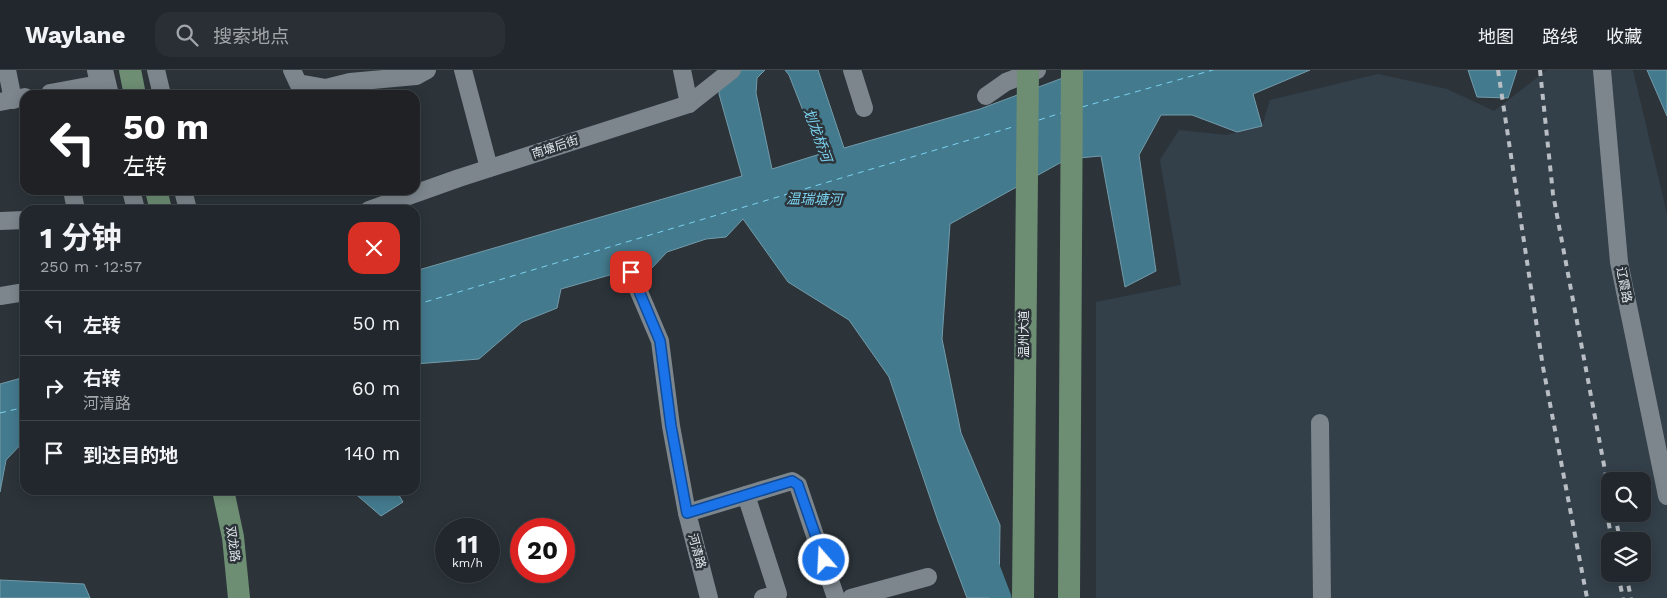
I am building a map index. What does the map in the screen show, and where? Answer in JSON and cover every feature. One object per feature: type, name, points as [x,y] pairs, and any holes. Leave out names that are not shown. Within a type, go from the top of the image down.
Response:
[{"type":"main road","points":[[130,70],[134,90]]},
{"type":"main road","name":"温州大道","points":[[1023,598],[1025,219],[1028,70]]},
{"type":"main road","points":[[1069,598],[1072,70]]},
{"type":"main road","name":"双龙路","points":[[224,495],[233,537],[239,598]]},
{"type":"street","points":[[7,70],[13,100]]},
{"type":"street","points":[[67,90],[98,84],[96,70]]},
{"type":"street","points":[[104,70],[109,90]]},
{"type":"street","points":[[156,70],[161,90]]},
{"type":"street","points":[[292,70],[298,83],[326,88],[350,82],[416,76],[427,70]]},
{"type":"street","points":[[463,70],[489,168]]},
{"type":"street","points":[[682,70],[689,104]]},
{"type":"street","name":"南塘后街","points":[[420,192],[689,104],[732,70]]},
{"type":"street","points":[[852,70],[864,108]]},
{"type":"street","points":[[986,96],[1005,76],[1037,70]]},
{"type":"street","name":"辽霞路","points":[[1602,70],[1619,262],[1667,496]]},
{"type":"street","name":"南塘后街","points":[[383,205],[412,195]]},
{"type":"street","points":[[0,221],[20,220]]},
{"type":"street","name":"河清路","points":[[631,272],[660,341],[671,426],[687,513],[710,598]]},
{"type":"street","points":[[0,296],[20,293]]},
{"type":"street","points":[[1320,422],[1322,598]]},
{"type":"street","points":[[687,513],[792,481],[798,485],[836,598]]},
{"type":"street","points":[[746,495],[778,594],[763,598]]},
{"type":"street","points":[[851,598],[928,577]]},
{"type":"shaded area","points":[[1547,70],[1633,70],[1667,214],[1667,598],[1096,598],[1096,302],[1181,285],[1160,160],[1179,130],[1226,135],[1262,126],[1270,100],[1378,74],[1447,89],[1494,111]]},
{"type":"water","points":[[721,70],[765,70],[757,78],[756,93],[772,169],[820,154],[789,75],[785,70],[818,70],[844,148],[980,109],[1084,70],[1310,70],[1253,94],[1262,126],[1237,132],[1192,115],[1161,115],[1139,155],[1156,271],[1125,287],[1101,156],[1067,159],[950,224],[942,339],[961,433],[1000,525],[999,598],[967,598],[938,521],[889,377],[849,320],[788,282],[743,219],[726,237],[706,239],[667,252],[649,271],[641,266],[561,289],[557,308],[522,322],[479,359],[420,364],[420,270],[742,176],[719,94]]},
{"type":"water","points":[[1468,70],[1517,70],[1508,98],[1477,97]]},
{"type":"water","points":[[1647,70],[1667,70],[1667,116]]},
{"type":"water","points":[[20,378],[20,445],[6,460],[0,492],[0,384]]},
{"type":"water","points":[[357,495],[399,495],[403,502],[381,516]]},
{"type":"water","points":[[0,580],[84,584],[90,598],[0,598]]},
{"type":"waterway","points":[[988,564],[1001,598]]},
{"type":"ferry route","points":[[1082,107],[1213,70]]},
{"type":"ferry route","points":[[1039,120],[1061,113]]},
{"type":"ferry route","points":[[420,304],[1016,126]]},
{"type":"ferry route","points":[[0,413],[20,408]]},
{"type":"railway","points":[[1498,70],[1543,367],[1587,598]]},
{"type":"railway","points":[[1540,70],[1553,194],[1605,472]]},
{"type":"railway","points":[[1608,522],[1610,532]]},
{"type":"railway","points":[[1616,522],[1618,532]]},
{"type":"railway","points":[[1620,582],[1623,598]]},
{"type":"railway","points":[[1628,582],[1631,598]]},
{"type":"route","points":[[631,272],[660,341],[671,426],[687,513],[792,481],[798,485],[824,560]]},
{"type":"water label","name":"划龙桥河","points":[[818,135]]},
{"type":"water label","name":"温瑞塘河","points":[[814,199]]}]
